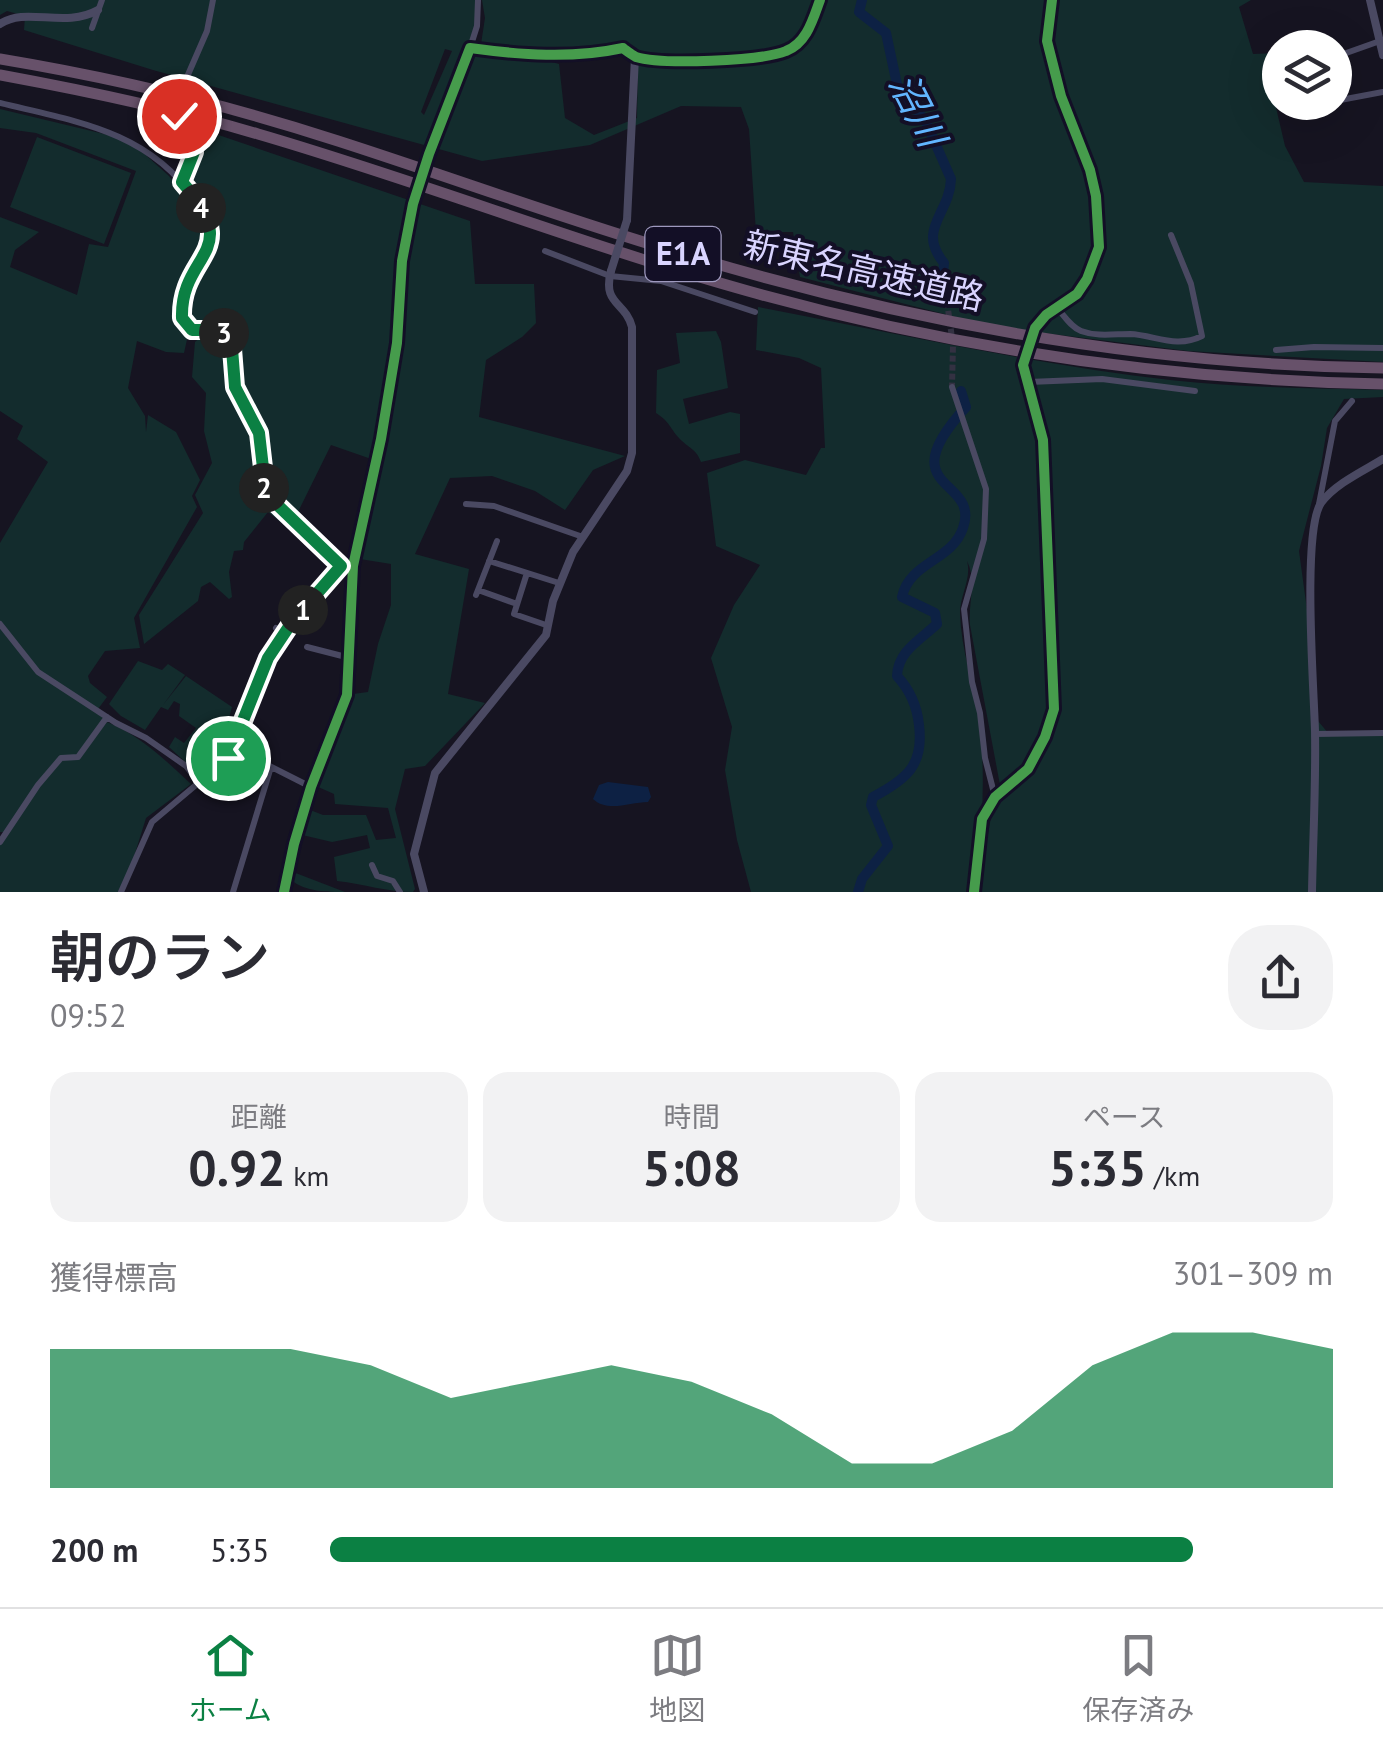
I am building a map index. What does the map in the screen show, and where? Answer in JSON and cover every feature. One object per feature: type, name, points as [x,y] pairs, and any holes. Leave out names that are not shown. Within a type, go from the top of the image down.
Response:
[{"type":"highway","name":"新東名高速道路","points":[[0,58],[122,82],[263,118],[685,255],[907,313],[1046,340],[1158,355],[1383,368]]},
{"type":"highway","name":"新東名高速道路","points":[[0,75],[119,98],[260,134],[664,266],[893,327],[1135,367],[1276,380],[1383,384]]},
{"type":"street","points":[[92,28],[102,0]]},
{"type":"street","points":[[180,93],[207,31],[213,0]]},
{"type":"street","points":[[284,892],[310,787],[347,695],[353,566],[382,440],[397,343],[402,261],[413,204],[470,48],[478,0]]},
{"type":"street","points":[[470,48],[590,55],[623,48],[635,56],[685,61],[788,51],[810,29],[820,0]]},
{"type":"street","points":[[1034,328],[1080,290],[1100,247],[1090,170],[1051,62],[1047,41],[1052,0]]},
{"type":"street","points":[[1370,0],[1383,56]]},
{"type":"street","points":[[0,24],[18,16],[48,20],[79,18],[98,10]]},
{"type":"street","points":[[1352,50],[1380,41]]},
{"type":"street","points":[[424,892],[414,854],[432,779],[542,641],[559,583],[583,537],[627,470],[632,453],[631,320],[612,301],[608,290],[628,220],[635,56]]},
{"type":"street","points":[[1352,97],[1383,92]]},
{"type":"street","points":[[0,103],[76,119],[129,140],[167,166],[182,182],[212,224],[211,242],[191,281],[182,318],[192,330],[216,330],[231,336],[235,387],[259,433],[266,494],[341,566],[353,566]]},
{"type":"street","points":[[179,116],[194,152],[182,182]]},
{"type":"street","points":[[1058,309],[1079,331],[1133,334],[1170,342],[1202,336],[1191,284],[1171,235]]},
{"type":"street","points":[[545,250],[611,274],[661,281],[755,312]]},
{"type":"street","points":[[1276,350],[1314,346],[1383,348]]},
{"type":"street","points":[[974,892],[982,819],[995,798],[1028,769],[1046,737],[1054,709],[1043,440],[1023,365]]},
{"type":"street","points":[[1029,382],[1102,379],[1195,391]]},
{"type":"street","points":[[952,387],[986,489],[984,539],[964,608],[984,758],[995,798]]},
{"type":"street","points":[[1312,892],[1315,734],[1311,547],[1335,421],[1352,402]]},
{"type":"street","points":[[1319,505],[1383,458]]},
{"type":"street","points":[[466,504],[494,506],[583,537]]},
{"type":"street","points":[[496,541],[477,592],[518,604]]},
{"type":"street","points":[[489,561],[559,583]]},
{"type":"street","points":[[121,892],[152,822],[228,758],[255,686],[284,634],[341,566]]},
{"type":"street","points":[[528,573],[514,614],[546,624]]},
{"type":"street","points":[[300,614],[316,618]]},
{"type":"street","points":[[0,624],[14,638],[30,666],[146,738],[186,766],[198,782]]},
{"type":"street","points":[[276,628],[284,634]]},
{"type":"street","points":[[308,647],[350,658]]},
{"type":"street","points":[[1,838],[61,758],[78,756],[107,717]]},
{"type":"street","points":[[1315,734],[1383,733]]},
{"type":"street","points":[[232,748],[310,787]]},
{"type":"street","points":[[233,892],[271,767]]},
{"type":"street","points":[[372,865],[377,876],[394,881],[400,892]]},
{"type":"green space","points":[[0,0],[478,0],[477,26],[467,52],[538,58],[559,64],[565,118],[594,135],[637,118],[638,59],[668,63],[730,57],[661,59],[634,54],[622,47],[597,48],[596,54],[481,44],[485,18],[482,0],[1251,0],[1239,7],[1253,54],[1262,54],[1262,120],[1279,120],[1285,146],[1304,182],[1383,186],[1383,362],[1188,351],[995,327],[800,277],[793,232],[756,232],[749,129],[741,107],[681,106],[590,145],[482,161],[24,30],[25,16],[7,11],[0,15]],"holes":[[[445,49],[452,51],[424,115],[421,112]]]},
{"type":"green space","points":[[0,109],[129,140],[169,176],[205,225],[205,248],[187,280],[176,316],[188,335],[184,353],[166,352],[137,341],[128,388],[145,416],[146,432],[148,415],[176,432],[200,480],[192,496],[197,507],[134,618],[140,648],[105,651],[88,676],[90,683],[107,697],[98,709],[42,674],[107,720],[87,746],[107,722],[141,741],[191,784],[146,818],[118,892],[0,892],[0,843],[63,759],[56,760],[5,832],[0,832],[0,543],[48,462],[17,439],[23,426],[0,411],[0,217],[39,232],[15,250],[10,267],[77,295],[89,244],[108,247],[136,171],[36,133],[0,128]]},
{"type":"green space","points":[[192,126],[470,221],[475,284],[534,284],[536,323],[486,360],[479,417],[625,456],[593,470],[565,510],[535,491],[492,476],[450,478],[415,554],[469,569],[448,694],[485,703],[425,766],[405,769],[395,809],[413,892],[337,881],[334,857],[370,848],[367,835],[332,842],[298,834],[305,808],[323,815],[366,815],[376,840],[396,838],[388,808],[335,804],[334,794],[316,786],[353,694],[368,692],[391,605],[391,564],[360,559],[358,552],[377,461],[331,445],[297,514],[271,492],[264,441],[240,378],[239,333],[189,321],[199,276],[219,237],[182,182]]},
{"type":"green space","points":[[37,137],[131,173],[104,244],[10,207]]},
{"type":"green space","points":[[758,307],[1015,357],[1170,380],[1383,390],[1383,397],[1344,399],[1327,428],[1299,551],[1318,721],[1329,734],[1383,730],[1383,892],[751,892],[725,770],[732,727],[711,658],[734,605],[760,565],[716,546],[707,473],[745,460],[806,475],[821,448],[825,448],[821,368],[799,358],[756,350]],"holes":[[[967,561],[970,625],[1000,785],[980,877],[981,740],[960,613]]]},
{"type":"green space","points":[[716,331],[728,388],[683,399],[689,424],[730,412],[740,414],[740,453],[701,462],[656,413],[657,370],[680,363],[676,333]]},
{"type":"green space","points":[[204,334],[229,339],[227,371],[254,435],[255,488],[266,503],[290,522],[288,528],[268,512],[244,542],[243,550],[234,551],[229,572],[232,597],[229,599],[210,582],[201,587],[198,601],[144,644],[139,615],[203,513],[195,495],[212,463],[204,431],[206,393],[192,377],[195,342]]},
{"type":"green space","points":[[138,661],[162,670],[168,664],[185,675],[163,705],[186,676],[232,707],[221,748],[194,770],[169,747],[175,737],[184,743],[196,728],[179,716],[180,704],[174,701],[168,710],[161,707],[145,730],[109,704]]},
{"type":"green space","points":[[293,872],[345,892],[303,887],[291,880]]},
{"type":"water","points":[[608,782],[648,787],[651,797],[648,802],[619,806],[599,803],[593,799],[599,785]]},
{"type":"waterway","name":"沼川","points":[[862,0],[859,12],[886,33],[898,89],[925,120],[951,179],[933,240],[944,263],[942,285]]},
{"type":"waterway","name":"沼川","points":[[858,892],[862,879],[888,846],[871,805],[873,797],[904,777],[919,751],[917,711],[897,676],[898,667],[906,653],[937,624],[935,613],[902,597],[913,576],[950,548],[963,528],[965,512],[936,469],[935,455],[944,435],[966,407],[961,391]]},
{"type":"tunnel","points":[[947,302],[953,345],[952,387]]},
{"type":"cycle path","points":[[284,892],[311,787],[347,695],[353,566],[397,343],[402,261],[413,204],[470,48],[546,55],[623,48],[636,57],[667,61],[756,57],[786,51],[799,42],[820,0]]},
{"type":"cycle path","points":[[974,892],[982,819],[995,797],[1028,769],[1054,709],[1043,440],[1023,365],[1035,328],[1046,315],[1077,294],[1099,247],[1090,170],[1061,96],[1047,41],[1052,0]]},
{"type":"route","points":[[179,116],[194,152],[182,182],[212,224],[211,242],[191,281],[182,318],[192,330],[216,330],[231,336],[231,370],[241,404],[259,433],[266,494],[341,566],[292,622],[268,658],[228,758]]}]
